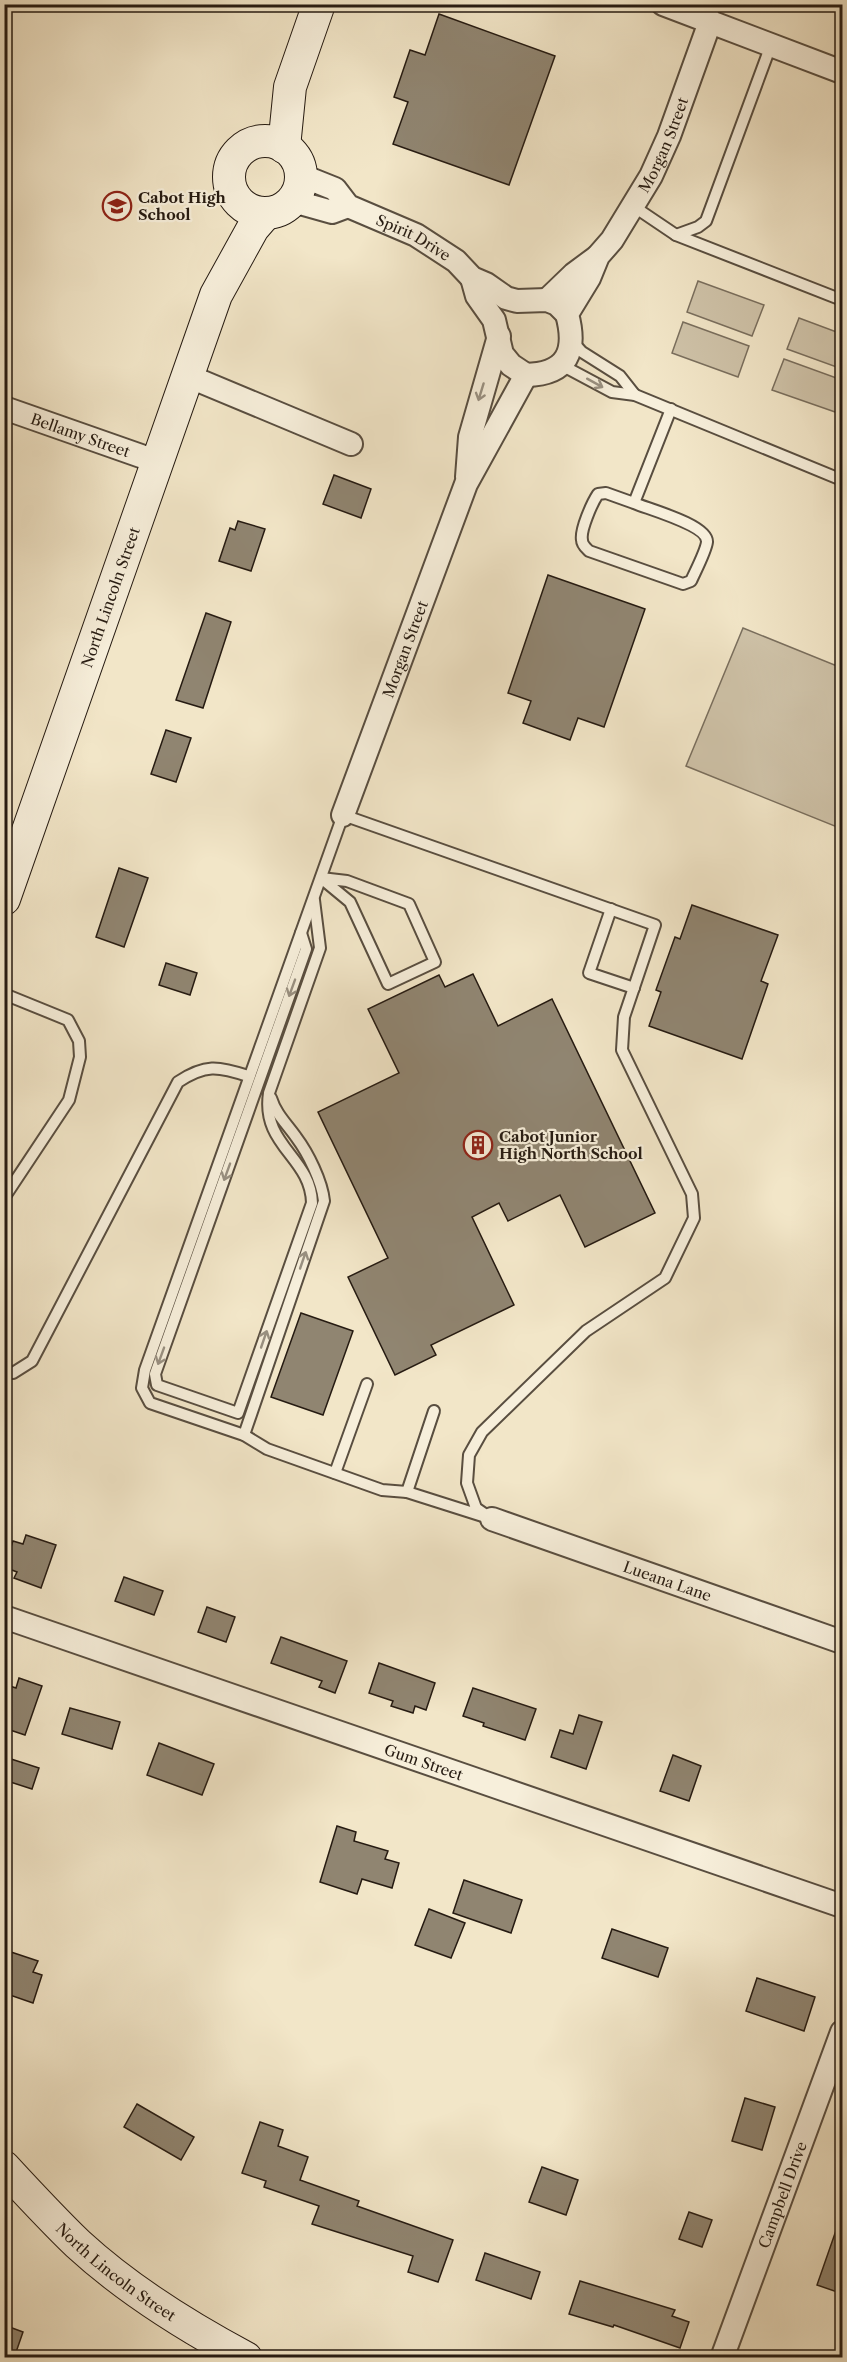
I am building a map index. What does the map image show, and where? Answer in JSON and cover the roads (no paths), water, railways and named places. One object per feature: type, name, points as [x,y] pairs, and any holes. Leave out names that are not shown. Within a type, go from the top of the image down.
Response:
[{"type":"street","points":[[284,153],[256,142],[244,147],[231,165],[228,176],[229,186],[237,201],[266,208],[299,189],[284,153],[290,87],[319,4]]},
{"type":"street","points":[[663,4],[712,13],[771,45],[843,72]]},
{"type":"street","name":"Morgan Street","points":[[548,300],[574,274],[598,256],[612,240],[651,176],[669,136],[712,13]]},
{"type":"street","name":"Spirit Drive","points":[[284,153],[305,177],[335,189],[348,206],[416,235],[456,261],[472,278],[486,284],[506,298],[517,301],[548,300]]},
{"type":"street","name":"Spirit Drive","points":[[266,208],[300,202],[332,212],[348,206]]},
{"type":"street","name":"North Lincoln Street","points":[[4,899],[216,295],[266,208]]},
{"type":"street","name":"Morgan Street","points":[[567,314],[590,278],[598,256]]},
{"type":"street","name":"Spirit Drive","points":[[472,278],[477,296],[494,320],[502,354],[511,365],[526,375]]},
{"type":"street","points":[[526,375],[544,373],[557,367],[565,359],[572,341],[567,314],[557,304],[548,300]]},
{"type":"street","name":"Morgan Street","points":[[466,484],[470,437],[503,317],[517,301]]},
{"type":"street","name":"Morgan Street","points":[[343,815],[466,484],[526,375]]},
{"type":"street","points":[[188,376],[351,444]]},
{"type":"street","name":"Bellamy Street","points":[[4,408],[158,462]]},
{"type":"street","name":"Lueana Lane","points":[[492,1519],[843,1642]]},
{"type":"street","name":"Gum Street","points":[[4,1617],[843,1906]]},
{"type":"street","name":"Campbell Drive","points":[[722,2358],[843,2032]]},
{"type":"street","name":"North Lincoln Street","points":[[4,2167],[78,2244],[134,2289],[192,2329],[246,2358]]},
{"type":"lane","points":[[676,235],[699,227],[706,221],[771,45]]},
{"type":"lane","points":[[633,206],[676,235],[843,300]]},
{"type":"lane","points":[[572,341],[582,352],[620,376],[634,395]]},
{"type":"lane","points":[[557,367],[567,368],[612,392],[634,395],[843,480]]},
{"type":"lane","points":[[634,503],[670,409]]},
{"type":"lane","points":[[606,493],[634,503],[696,527],[705,534],[707,542],[691,581],[683,584],[590,551],[584,546],[581,537],[593,501],[598,494],[606,493]]},
{"type":"lane","points":[[343,815],[655,925],[624,1017],[622,1050],[692,1194],[694,1218],[665,1278],[586,1331],[482,1432],[469,1455],[467,1483],[476,1508],[492,1519],[407,1492],[382,1490],[267,1449],[244,1435],[150,1403],[142,1388],[145,1370],[248,1076],[343,815]]},
{"type":"lane","points":[[321,878],[347,881],[409,904],[435,962],[387,984],[350,902],[321,878]]},
{"type":"lane","points":[[301,933],[306,949],[155,1374],[157,1385],[238,1413],[312,1203],[312,1189],[307,1178],[271,1128],[267,1106],[269,1093],[320,948],[314,896]]},
{"type":"lane","points":[[611,909],[589,973],[634,988]]},
{"type":"lane","points":[[4,994],[68,1020],[79,1041],[80,1058],[69,1100],[4,1198]]},
{"type":"lane","points":[[4,1373],[13,1373],[32,1361],[178,1083],[195,1071],[223,1068],[248,1076]]},
{"type":"lane","points":[[244,1435],[324,1201],[322,1186],[297,1137],[274,1109],[269,1093]]},
{"type":"lane","points":[[335,1473],[367,1384]]},
{"type":"lane","points":[[407,1492],[434,1411]]},
{"type":"place","name":"Cabot High School","points":[[117,206]]},
{"type":"place","name":"Cabot Junior High North School","points":[[478,1145]]}]
